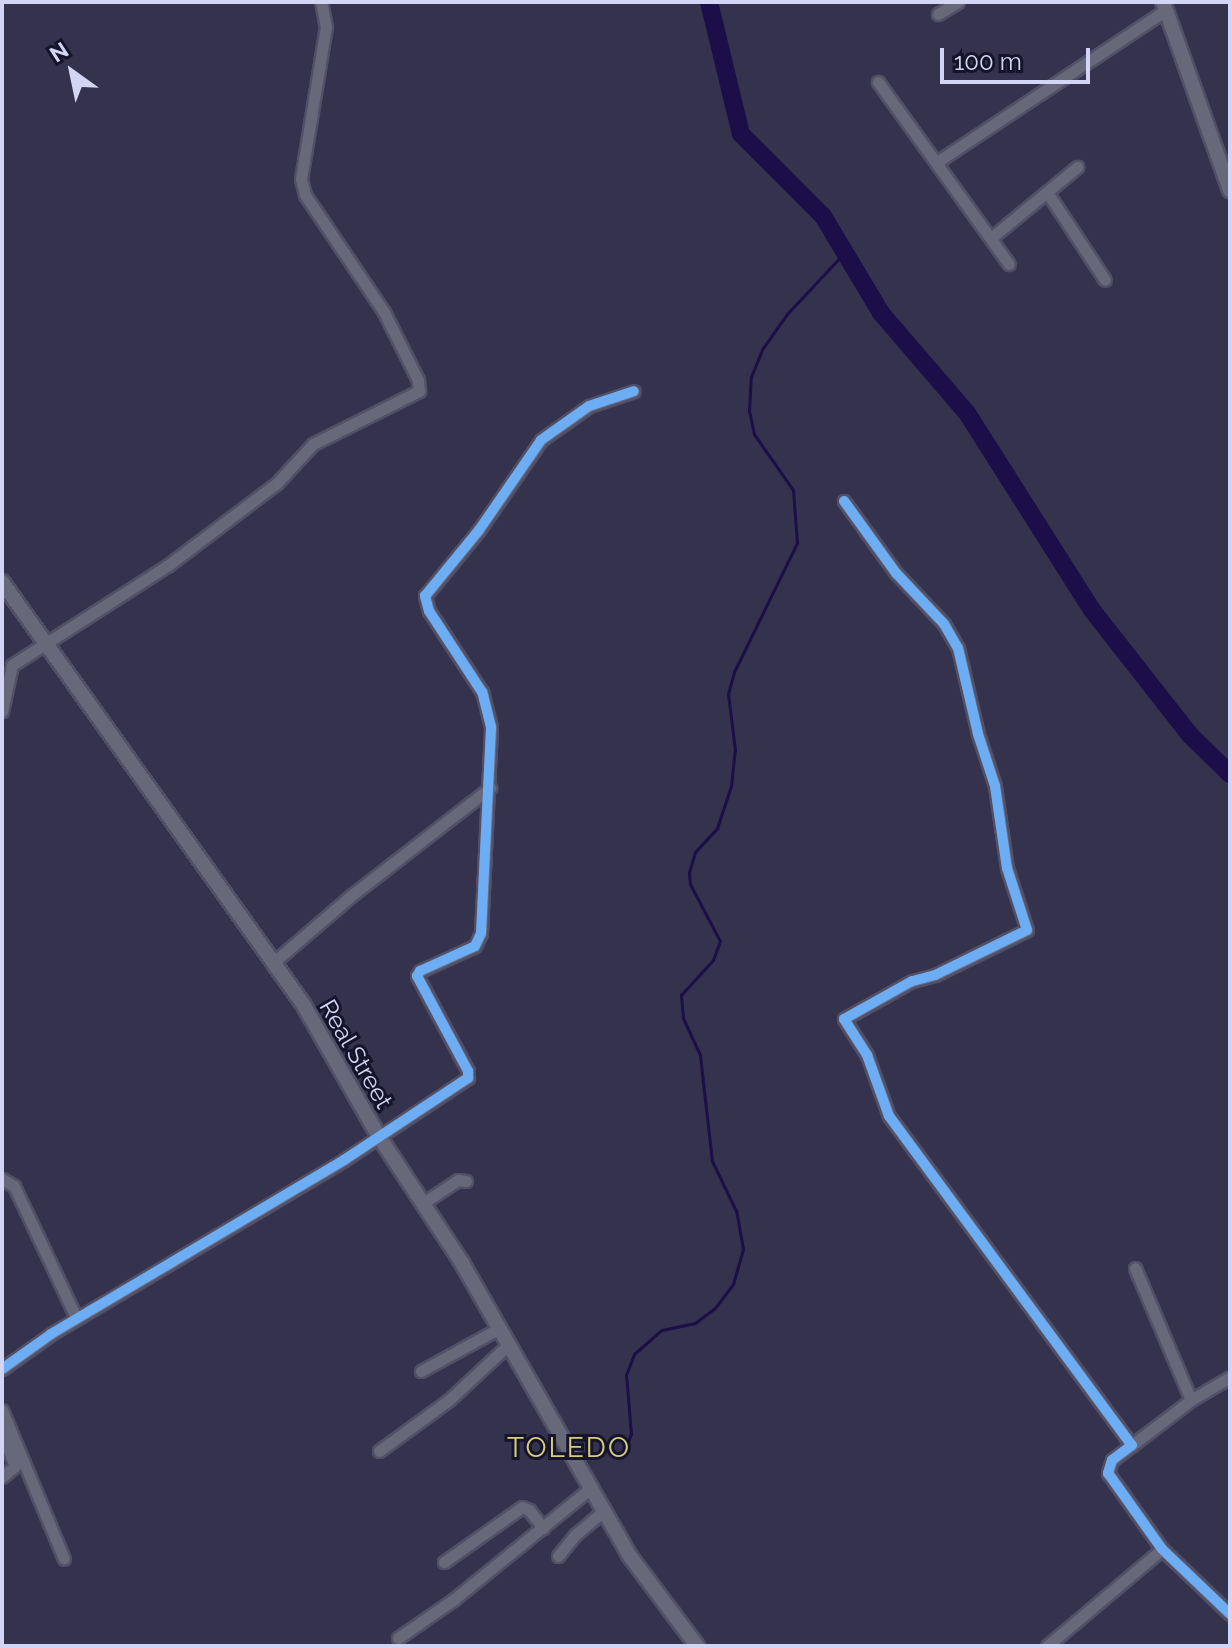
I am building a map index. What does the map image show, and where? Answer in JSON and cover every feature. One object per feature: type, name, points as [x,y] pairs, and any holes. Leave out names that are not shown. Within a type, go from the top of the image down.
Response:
[{"type":"street","points":[[2,711],[12,665],[46,647],[238,514],[277,483],[313,444],[419,391],[418,380],[384,312],[305,195],[301,179],[326,27],[321,2]]},
{"type":"street","points":[[938,14],[958,2]]},
{"type":"street","points":[[937,162],[1164,6],[1202,120],[1230,190]]},
{"type":"street","points":[[878,82],[1009,264]]},
{"type":"street","points":[[991,238],[1077,167]]},
{"type":"street","points":[[1047,192],[1105,280]]},
{"type":"street","points":[[2,1369],[77,1319],[308,1182],[470,1076],[417,976],[420,971],[478,942],[490,788],[491,727],[482,692],[429,611],[425,596],[479,530],[541,440],[589,406],[634,391]]},
{"type":"street","points":[[844,501],[896,573],[944,624],[958,648],[978,734],[995,786],[1007,868],[1027,930],[935,975],[912,981],[844,1019],[867,1055],[889,1116],[1132,1445]]},
{"type":"street","name":"Real Street","points":[[2,582],[274,962],[378,1135],[500,1328],[629,1555],[697,1646]]},
{"type":"street","points":[[274,962],[352,895],[490,788]]},
{"type":"street","points":[[2,1179],[14,1186],[77,1319]]},
{"type":"street","points":[[423,1203],[458,1180],[466,1181]]},
{"type":"street","points":[[1135,1268],[1191,1400]]},
{"type":"street","points":[[421,1371],[500,1328]]},
{"type":"street","points":[[379,1451],[439,1408],[509,1344]]},
{"type":"street","points":[[1229,1610],[1162,1549],[1108,1473],[1112,1460],[1191,1400],[1230,1377]]},
{"type":"street","points":[[2,1410],[64,1559]]},
{"type":"street","points":[[2,1431],[15,1466],[2,1477]]},
{"type":"street","points":[[398,1638],[592,1487]]},
{"type":"street","points":[[444,1562],[522,1507],[529,1510],[543,1528]]},
{"type":"street","points":[[558,1556],[575,1535],[604,1511]]},
{"type":"street","points":[[1047,1646],[1162,1549]]},
{"type":"waterway","points":[[709,2],[741,134],[823,216],[881,313],[967,413],[1092,610],[1190,735],[1230,774]]},
{"type":"waterway","points":[[622,1457],[631,1434],[626,1375],[634,1354],[662,1330],[695,1323],[715,1308],[733,1284],[743,1249],[736,1211],[712,1161],[700,1055],[683,1018],[681,995],[713,960],[720,941],[690,884],[689,872],[695,852],[717,828],[731,786],[735,750],[728,694],[734,672],[797,543],[793,490],[754,434],[749,411],[751,377],[763,348],[787,314],[845,252]]},
{"type":"cycle path","points":[[2,1369],[51,1334],[344,1160],[468,1078],[468,1071],[417,976],[420,971],[475,946],[481,933],[491,727],[482,692],[429,611],[425,596],[479,530],[541,440],[589,406],[634,391]]},
{"type":"cycle path","points":[[844,501],[896,573],[944,624],[958,648],[978,734],[995,786],[1007,868],[1027,930],[935,975],[912,981],[844,1019],[867,1055],[889,1116],[1132,1445],[1112,1460],[1108,1473],[1162,1549],[1230,1614]]},
{"type":"district","name":"TOLEDO","points":[[569,1448]]}]
